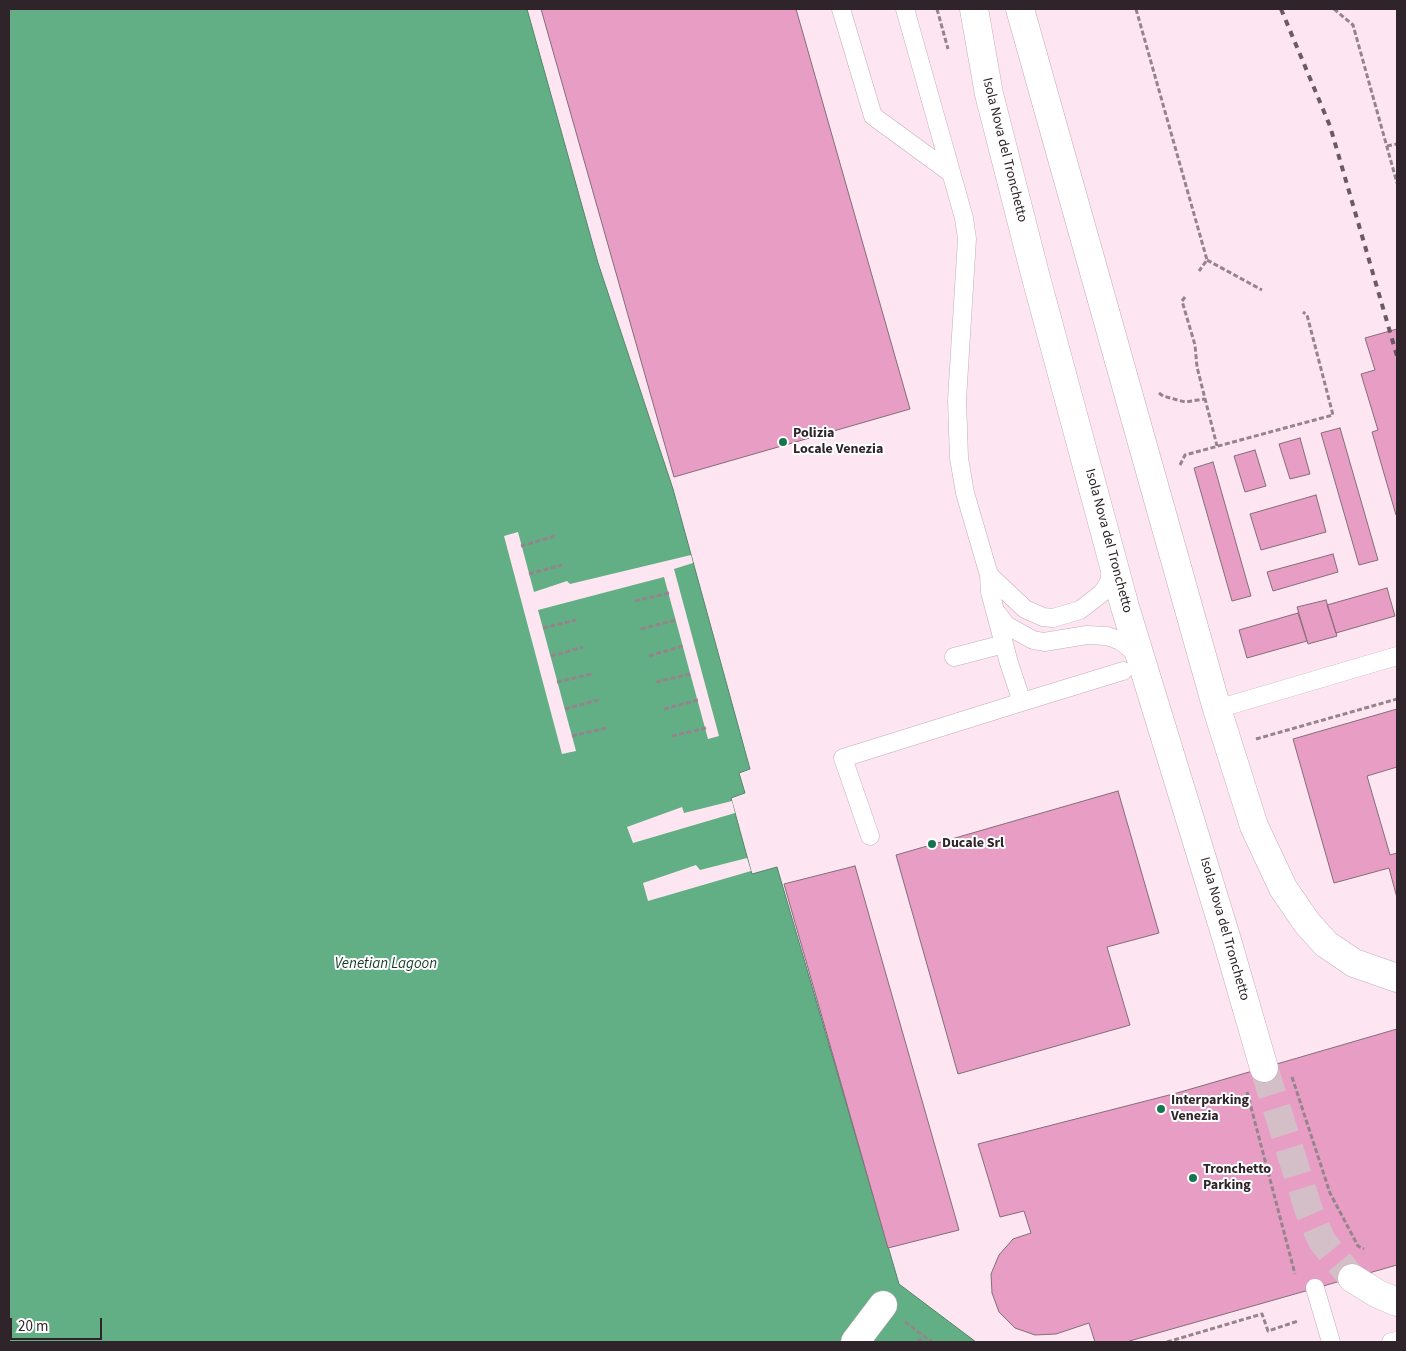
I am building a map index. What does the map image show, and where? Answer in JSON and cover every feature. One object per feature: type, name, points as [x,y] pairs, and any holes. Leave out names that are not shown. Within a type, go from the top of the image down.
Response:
[{"type":"street","name":"Isola Nova del Tronchetto","points":[[974,9],[989,94],[1035,274],[1113,560],[1131,664],[1222,921],[1264,1068]]},
{"type":"street","points":[[1020,9],[1216,709],[1254,826],[1283,888],[1307,923],[1326,944],[1354,963],[1397,978]]},
{"type":"street","points":[[1352,1278],[1378,1294],[1397,1302]]},
{"type":"street","points":[[855,1342],[883,1305]]},
{"type":"lane","points":[[841,9],[873,116],[952,173]]},
{"type":"lane","points":[[905,9],[964,218],[967,239],[957,400],[959,458],[965,494],[989,574],[990,592],[1022,702]]},
{"type":"lane","points":[[989,574],[1025,609],[1043,617],[1053,618],[1080,610],[1102,593],[1109,582],[1113,560]]},
{"type":"lane","points":[[870,836],[843,758],[1022,702],[1131,664],[1121,641],[1106,636],[1086,635],[1044,642],[1033,640],[1006,626],[995,609]]},
{"type":"lane","points":[[954,657],[1004,644]]},
{"type":"lane","points":[[1216,709],[1397,656]]},
{"type":"lane","points":[[1315,1288],[1332,1342]]},
{"type":"lane","points":[[1391,1342],[1397,1341]]},
{"type":"path","points":[[1136,9],[1207,260],[1262,290]]},
{"type":"path","points":[[1334,9],[1353,25],[1397,183]]},
{"type":"path","points":[[1387,146],[1397,144]]},
{"type":"path","points":[[1199,271],[1207,260]]},
{"type":"path","points":[[1184,297],[1182,301],[1195,345],[1197,368],[1217,446],[1334,415],[1308,315],[1303,312]]},
{"type":"path","points":[[521,546],[555,536]]},
{"type":"path","points":[[529,574],[562,565]]},
{"type":"path","points":[[635,601],[669,593]]},
{"type":"path","points":[[543,628],[576,620]]},
{"type":"path","points":[[641,629],[676,620]]},
{"type":"path","points":[[649,656],[683,646]]},
{"type":"path","points":[[551,656],[583,647]]},
{"type":"path","points":[[558,682],[591,674]]},
{"type":"path","points":[[656,682],[691,674]]},
{"type":"path","points":[[565,709],[598,700]]},
{"type":"path","points":[[664,709],[698,700]]},
{"type":"path","points":[[1247,741],[1397,700]]},
{"type":"path","points":[[572,736],[606,728]]},
{"type":"path","points":[[672,736],[706,728]]},
{"type":"path","points":[[1245,1087],[1296,1280]]},
{"type":"path","points":[[1167,1342],[1262,1314],[1268,1331],[1307,1318]]},
{"type":"path","points":[[918,1342],[923,1336]]},
{"type":"water","name":"Venetian Lagoon","points":[[9,9],[527,9],[598,263],[673,489],[750,769],[739,773],[745,793],[731,798],[752,874],[777,867],[899,1284],[976,1342],[9,1342]]},
{"type":"pier","points":[[518,532],[534,592],[567,581],[570,584],[691,555],[693,563],[674,569],[719,736],[708,739],[664,577],[538,610],[576,751],[562,754],[504,536]]},
{"type":"pier","points":[[732,801],[735,813],[633,843],[627,827],[682,807],[684,813]]},
{"type":"pier","points":[[747,858],[751,871],[648,901],[643,883],[696,865],[700,870]]},
{"type":"building","points":[[541,9],[796,9],[910,409],[674,477]]},
{"type":"building","points":[[1397,329],[1396,515],[1372,432],[1378,430],[1361,374],[1375,370],[1365,338]]},
{"type":"building","points":[[1340,428],[1378,560],[1359,565],[1321,433]]},
{"type":"building","points":[[1300,438],[1310,474],[1290,479],[1279,444]]},
{"type":"building","points":[[1255,450],[1266,486],[1245,492],[1234,456]]},
{"type":"building","points":[[1213,462],[1251,596],[1232,601],[1194,468]]},
{"type":"building","points":[[1316,495],[1326,532],[1261,550],[1250,514]]},
{"type":"building","points":[[1333,554],[1338,572],[1273,591],[1267,572]]},
{"type":"building","points":[[1387,588],[1395,616],[1336,633],[1327,605]]},
{"type":"building","points":[[1326,600],[1337,636],[1308,644],[1297,607]]},
{"type":"building","points":[[1298,613],[1307,641],[1247,658],[1239,630]]},
{"type":"building","points":[[1397,709],[1397,767],[1367,776],[1390,855],[1397,853],[1397,898],[1389,868],[1334,883],[1293,739]]},
{"type":"building","points":[[1118,791],[1159,933],[1107,947],[1130,1025],[958,1074],[896,855]]},
{"type":"building","points":[[855,866],[959,1230],[888,1248],[784,884]]},
{"type":"building","name":"Tronchetto Parking","points":[[1397,1029],[1397,1265],[1126,1342],[1095,1342],[1089,1323],[1056,1334],[1035,1335],[1015,1328],[999,1312],[992,1293],[991,1274],[999,1255],[1013,1239],[1031,1233],[1024,1211],[1000,1217],[978,1144],[1177,1093]]},
{"type":"tunnel","points":[[1264,1068],[1309,1211],[1322,1241],[1352,1278]]},
{"type":"railway","points":[[1281,9],[1330,126],[1397,356]]},
{"type":"place","name":"Polizia Locale Venezia","points":[[783,442]]},
{"type":"place","name":"Ducale Srl","points":[[932,844]]},
{"type":"place","name":"Interparking Venezia","points":[[1161,1109]]},
{"type":"place","name":"Tronchetto Parking","points":[[1193,1178]]}]
